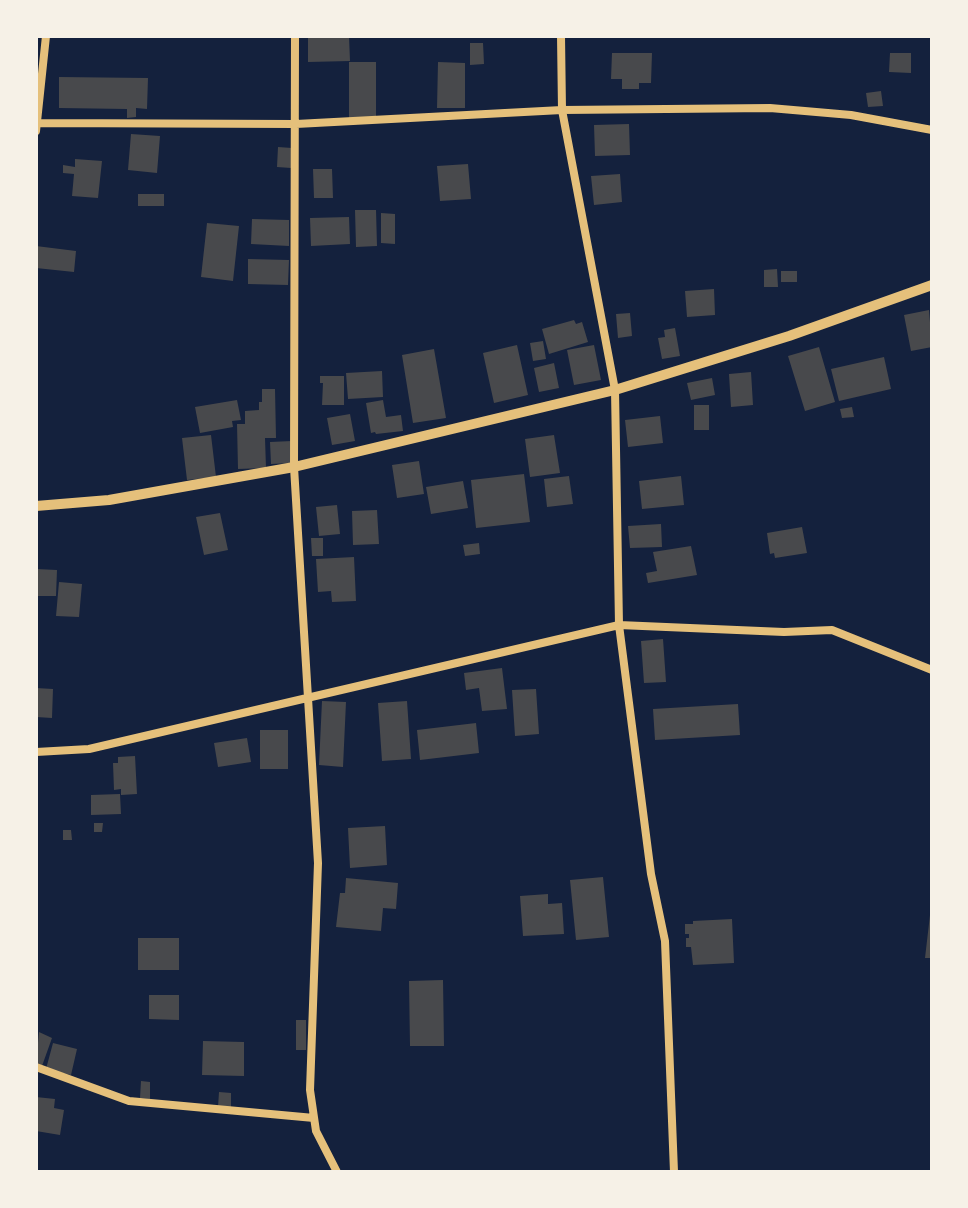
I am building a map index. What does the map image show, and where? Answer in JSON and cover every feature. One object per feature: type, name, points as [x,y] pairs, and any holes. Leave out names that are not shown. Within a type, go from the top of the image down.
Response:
[{"type":"street","points":[[36,131],[46,36]]},
{"type":"street","points":[[295,36],[294,467],[318,863],[310,1090],[316,1131],[337,1172]]},
{"type":"street","points":[[561,36],[562,110],[615,390],[619,625],[651,874],[665,941],[674,1172]]},
{"type":"street","points":[[36,123],[296,124],[562,110],[770,108],[851,115],[932,130]]},
{"type":"street","points":[[36,506],[109,500],[294,467],[615,390],[789,336],[932,285]]},
{"type":"street","points":[[36,752],[89,749],[619,625],[784,632],[832,630],[932,670]]},
{"type":"street","points":[[36,1067],[129,1101],[314,1118]]},
{"type":"building","points":[[308,36],[349,36],[350,61],[308,62]]},
{"type":"building","points":[[470,43],[483,43],[484,64],[470,65]]},
{"type":"building","points":[[612,53],[652,53],[651,83],[639,83],[639,89],[622,89],[622,79],[611,79]]},
{"type":"building","points":[[890,53],[911,53],[911,73],[889,72]]},
{"type":"building","points":[[349,62],[376,62],[376,119],[349,118]]},
{"type":"building","points":[[438,62],[465,63],[465,108],[437,108]]},
{"type":"building","points":[[59,77],[148,78],[147,109],[136,108],[136,117],[127,118],[127,109],[59,108]]},
{"type":"building","points":[[881,91],[883,106],[868,107],[866,93]]},
{"type":"building","points":[[629,124],[630,155],[595,156],[594,125]]},
{"type":"building","points":[[131,134],[160,136],[157,173],[128,170]]},
{"type":"building","points":[[278,147],[292,148],[291,168],[277,167]]},
{"type":"building","points":[[75,159],[102,161],[98,198],[72,196],[74,174],[63,173],[63,165],[75,167]]},
{"type":"building","points":[[468,164],[471,199],[440,201],[437,166]]},
{"type":"building","points":[[313,169],[332,169],[333,198],[314,198]]},
{"type":"building","points":[[620,174],[622,202],[594,205],[591,176]]},
{"type":"building","points":[[138,194],[164,194],[164,206],[138,206]]},
{"type":"building","points":[[355,210],[376,210],[377,246],[356,247]]},
{"type":"building","points":[[381,213],[395,214],[395,244],[381,243]]},
{"type":"building","points":[[349,217],[350,244],[311,246],[310,218]]},
{"type":"building","points":[[252,219],[289,220],[289,246],[251,244]]},
{"type":"building","points":[[207,223],[239,226],[233,281],[201,277]]},
{"type":"building","points":[[36,246],[76,251],[74,272],[36,268]]},
{"type":"building","points":[[248,259],[289,260],[288,285],[248,284]]},
{"type":"building","points":[[777,269],[778,287],[764,287],[764,270]]},
{"type":"building","points":[[781,271],[797,271],[797,282],[781,282]]},
{"type":"building","points":[[714,289],[715,315],[687,317],[685,291]]},
{"type":"building","points":[[929,310],[932,347],[911,351],[904,315]]},
{"type":"building","points":[[630,313],[632,336],[618,338],[616,314]]},
{"type":"building","points":[[574,320],[576,324],[582,322],[588,342],[549,354],[542,329]]},
{"type":"building","points":[[675,328],[680,356],[662,359],[658,338],[665,337],[664,330]]},
{"type":"building","points":[[543,341],[546,359],[533,361],[530,343]]},
{"type":"building","points":[[517,345],[528,395],[494,403],[483,353]]},
{"type":"building","points":[[594,345],[601,380],[574,385],[567,350]]},
{"type":"building","points":[[819,347],[835,402],[805,411],[788,356]]},
{"type":"building","points":[[434,349],[446,418],[413,423],[402,355]]},
{"type":"building","points":[[884,357],[891,389],[839,401],[831,369]]},
{"type":"building","points":[[554,363],[559,388],[539,392],[534,368]]},
{"type":"building","points":[[382,371],[383,397],[348,399],[346,373]]},
{"type":"building","points":[[751,372],[753,405],[731,407],[729,374]]},
{"type":"building","points":[[320,376],[344,376],[344,405],[322,405],[323,383],[320,383]]},
{"type":"building","points":[[712,378],[715,395],[691,400],[687,383]]},
{"type":"building","points":[[262,389],[275,389],[276,438],[265,438],[266,468],[238,469],[237,424],[245,424],[245,411],[259,410]]},
{"type":"building","points":[[237,400],[241,420],[232,421],[233,427],[200,433],[195,407]]},
{"type":"building","points":[[383,400],[386,417],[401,415],[403,431],[371,433],[366,403]]},
{"type":"building","points":[[694,405],[709,405],[709,430],[694,430]]},
{"type":"building","points":[[852,407],[854,417],[842,418],[840,409]]},
{"type":"building","points":[[350,414],[355,441],[332,445],[327,418]]},
{"type":"building","points":[[660,416],[663,443],[628,447],[625,420]]},
{"type":"building","points":[[211,435],[216,477],[187,480],[182,438]]},
{"type":"building","points":[[554,435],[560,473],[530,477],[525,439]]},
{"type":"building","points":[[292,441],[293,463],[271,464],[270,442]]},
{"type":"building","points":[[419,461],[424,494],[397,498],[392,465]]},
{"type":"building","points":[[524,474],[530,522],[476,528],[471,480]]},
{"type":"building","points":[[569,476],[573,504],[547,507],[544,479]]},
{"type":"building","points":[[681,476],[684,505],[642,509],[639,481]]},
{"type":"building","points":[[463,481],[468,508],[431,514],[426,487]]},
{"type":"building","points":[[337,505],[340,534],[319,536],[316,507]]},
{"type":"building","points":[[377,510],[379,544],[353,545],[352,511]]},
{"type":"building","points":[[220,513],[228,550],[204,555],[196,517]]},
{"type":"building","points":[[661,524],[662,547],[630,548],[628,526]]},
{"type":"building","points":[[802,527],[807,553],[775,558],[774,553],[770,554],[767,533]]},
{"type":"building","points":[[311,538],[323,538],[323,556],[312,556]]},
{"type":"building","points":[[479,543],[480,554],[465,556],[463,545]]},
{"type":"building","points":[[691,546],[697,575],[648,583],[646,573],[657,571],[653,552]]},
{"type":"building","points":[[354,557],[356,601],[332,602],[331,591],[318,592],[316,559]]},
{"type":"building","points":[[36,569],[57,570],[56,596],[36,596]]},
{"type":"building","points":[[59,582],[82,584],[79,617],[56,616]]},
{"type":"building","points":[[663,639],[666,682],[644,683],[641,641]]},
{"type":"building","points":[[502,668],[507,709],[482,711],[479,688],[466,690],[464,673]]},
{"type":"building","points":[[36,688],[53,689],[52,718],[36,717]]},
{"type":"building","points":[[536,689],[539,734],[515,736],[512,690]]},
{"type":"building","points":[[322,701],[346,702],[343,767],[319,765]]},
{"type":"building","points":[[407,701],[411,759],[382,761],[378,703]]},
{"type":"building","points":[[738,704],[740,735],[655,740],[653,709]]},
{"type":"building","points":[[476,723],[479,753],[420,760],[417,730]]},
{"type":"building","points":[[260,730],[288,730],[288,769],[260,769]]},
{"type":"building","points":[[247,738],[251,762],[218,767],[214,743]]},
{"type":"building","points":[[135,756],[137,794],[121,795],[121,789],[114,790],[113,763],[118,763],[118,757]]},
{"type":"building","points":[[120,794],[121,814],[91,815],[91,795]]},
{"type":"building","points":[[94,823],[103,823],[102,832],[94,832]]},
{"type":"building","points":[[385,826],[387,865],[350,868],[348,828]]},
{"type":"building","points":[[63,830],[71,830],[72,840],[63,840]]},
{"type":"building","points":[[603,877],[609,937],[576,940],[570,880]]},
{"type":"building","points":[[346,878],[398,883],[396,909],[383,908],[381,931],[336,927],[340,893],[345,893]]},
{"type":"building","points":[[548,894],[548,904],[562,903],[564,934],[523,936],[520,896]]},
{"type":"building","points":[[930,915],[932,958],[925,958]]},
{"type":"building","points":[[732,919],[734,963],[693,965],[691,947],[686,947],[689,934],[685,934],[685,924]]},
{"type":"building","points":[[138,938],[179,938],[179,970],[138,970]]},
{"type":"building","points":[[443,980],[444,1046],[410,1046],[409,981]]},
{"type":"building","points":[[149,995],[179,995],[179,1020],[149,1019]]},
{"type":"building","points":[[296,1020],[306,1020],[306,1050],[296,1050]]},
{"type":"building","points":[[39,1032],[52,1038],[42,1066],[36,1064]]},
{"type":"building","points":[[203,1041],[244,1042],[244,1076],[202,1075]]},
{"type":"building","points":[[53,1043],[77,1049],[71,1075],[46,1069]]},
{"type":"building","points":[[141,1081],[150,1082],[150,1099],[140,1098]]},
{"type":"building","points":[[219,1092],[231,1093],[231,1108],[218,1107]]},
{"type":"building","points":[[36,1097],[55,1099],[54,1108],[64,1110],[60,1135],[36,1131]]}]
